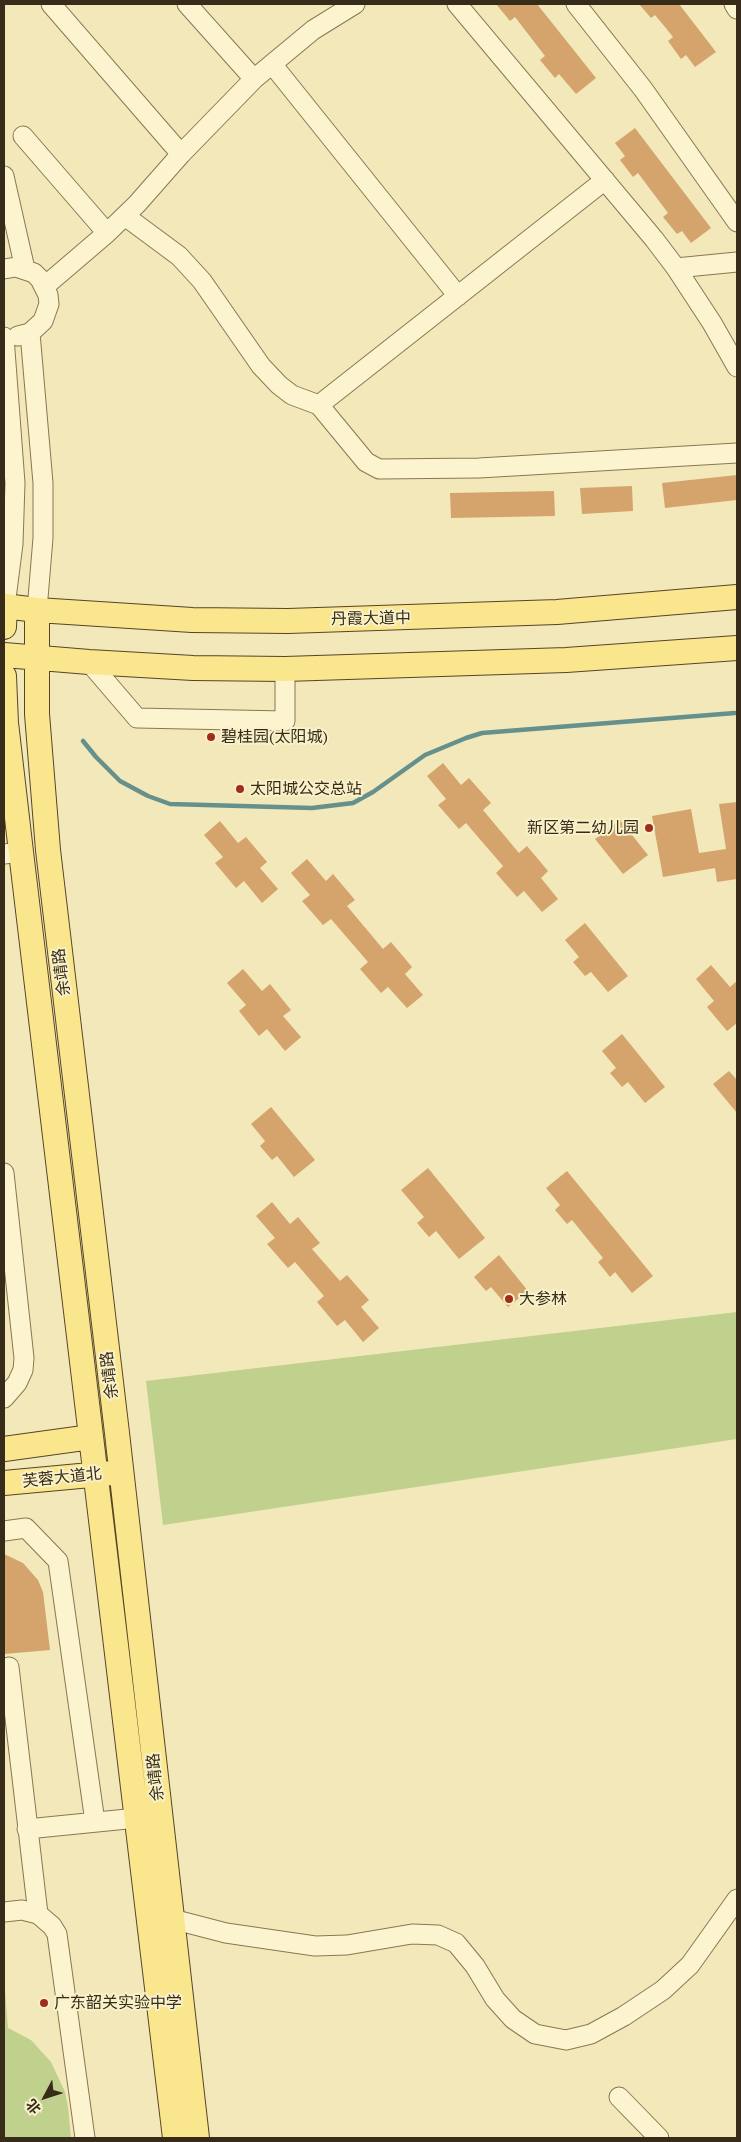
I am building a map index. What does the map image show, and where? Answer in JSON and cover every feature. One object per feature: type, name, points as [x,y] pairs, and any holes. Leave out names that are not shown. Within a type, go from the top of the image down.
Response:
[{"type":"main road","name":"丹霞大道中","points":[[4,613],[38,610],[192,620],[288,621],[557,612],[737,597]]},
{"type":"main road","name":"余靖路","points":[[38,610],[36,658],[37,714],[48,850],[117,1433],[197,2138]]},
{"type":"main road","points":[[4,655],[193,668],[284,669],[566,660],[737,648]]},
{"type":"main road","name":"余靖路","points":[[4,676],[12,853],[96,1474],[175,2138]]},
{"type":"main road","points":[[4,1449],[91,1437]]},
{"type":"main road","name":"芙蓉大道北","points":[[4,1483],[121,1472]]},
{"type":"street","points":[[51,4],[181,154]]},
{"type":"street","points":[[187,4],[254,79]]},
{"type":"street","points":[[45,286],[125,216],[181,154],[254,79],[313,30],[354,4]]},
{"type":"street","points":[[457,4],[605,180],[676,268],[712,323],[737,367]]},
{"type":"street","points":[[576,4],[643,89],[737,222]]},
{"type":"street","points":[[734,4],[737,9]]},
{"type":"street","points":[[272,64],[458,296]]},
{"type":"street","points":[[23,136],[107,233]]},
{"type":"street","points":[[4,176],[10,264],[34,273],[45,286],[49,304],[43,321],[30,333],[21,336],[4,336],[14,483],[4,613]]},
{"type":"street","points":[[318,405],[605,180]]},
{"type":"street","points":[[125,216],[179,256],[191,269],[214,297],[261,366],[279,385],[292,395],[318,405],[366,462],[378,469],[479,468],[737,453]]},
{"type":"street","points":[[676,268],[737,262]]},
{"type":"street","points":[[30,333],[43,483],[38,610]]},
{"type":"street","points":[[89,662],[137,718],[285,721],[284,669]]},
{"type":"street","points":[[4,1173],[24,1358],[23,1370],[17,1384],[4,1398]]},
{"type":"street","points":[[91,1437],[117,1433]]},
{"type":"street","points":[[4,1531],[26,1528],[58,1561],[95,1822]]},
{"type":"street","points":[[4,1668],[9,1667],[10,1735],[28,1829],[38,1914]]},
{"type":"street","points":[[28,1829],[137,1818]]},
{"type":"street","points":[[172,1919],[226,1933],[315,1946],[347,1945],[412,1934],[438,1935],[456,1943],[475,1966],[495,1999],[513,2019],[535,2034],[566,2040],[591,2034],[624,2016],[663,1990],[690,1965],[737,1899]]},
{"type":"street","points":[[4,1912],[22,1910],[38,1914],[52,1926],[59,1941],[84,2138]]},
{"type":"street","points":[[619,2097],[659,2138]]},
{"type":"green space","points":[[737,1312],[737,1439],[163,1525],[146,1381]]},
{"type":"green space","points":[[4,1978],[8,2028],[31,2040],[51,2062],[65,2092],[71,2138],[4,2138]]},
{"type":"building","points":[[496,4],[537,4],[596,78],[576,94],[559,74],[555,78],[540,60],[545,56],[515,17],[510,21]]},
{"type":"building","points":[[639,4],[679,4],[716,52],[695,67],[686,55],[681,59],[668,41],[673,37],[655,15],[651,18]]},
{"type":"building","points":[[635,128],[711,228],[691,243],[682,231],[677,234],[663,217],[668,213],[638,173],[633,177],[620,160],[625,156],[615,143]]},
{"type":"building","points":[[737,475],[737,500],[665,508],[662,483]]},
{"type":"building","points":[[632,486],[633,511],[582,514],[580,488]]},
{"type":"building","points":[[554,491],[555,516],[451,518],[450,493]]},
{"type":"building","points":[[443,763],[461,785],[469,778],[491,803],[483,810],[519,853],[527,846],[548,871],[541,878],[558,899],[542,912],[524,891],[517,897],[496,873],[503,866],[466,823],[459,829],[438,805],[446,799],[427,776]]},
{"type":"building","points":[[737,802],[737,879],[717,882],[715,868],[663,877],[652,816],[691,809],[699,853],[726,849],[719,804]]},
{"type":"building","points":[[620,820],[648,855],[623,874],[595,839]]},
{"type":"building","points":[[220,821],[238,843],[246,837],[267,862],[260,868],[278,889],[262,903],[244,881],[236,888],[215,863],[223,857],[204,835]]},
{"type":"building","points":[[307,859],[326,881],[333,874],[355,900],[347,906],[383,949],[391,942],[412,967],[405,974],[423,995],[407,1008],[388,987],[381,993],[360,969],[368,962],[331,919],[323,925],[302,901],[310,895],[291,873]]},
{"type":"building","points":[[585,923],[628,976],[608,992],[591,972],[585,976],[573,962],[579,957],[565,940]]},
{"type":"building","points":[[711,965],[730,987],[737,981],[737,1023],[727,1031],[707,1007],[714,1001],[696,979]]},
{"type":"building","points":[[243,969],[262,991],[270,984],[291,1010],[283,1016],[301,1037],[285,1051],[267,1029],[259,1036],[239,1011],[246,1005],[227,983]]},
{"type":"building","points":[[622,1034],[665,1087],[645,1103],[628,1082],[622,1087],[610,1073],[616,1068],[602,1051]]},
{"type":"building","points":[[729,1071],[737,1080],[737,1113],[713,1084]]},
{"type":"building","points":[[271,1107],[315,1160],[294,1177],[277,1156],[272,1160],[260,1146],[265,1141],[251,1124]]},
{"type":"building","points":[[428,1168],[485,1238],[459,1259],[436,1231],[429,1237],[417,1223],[424,1217],[401,1190]]},
{"type":"building","points":[[567,1171],[653,1276],[632,1293],[615,1272],[610,1277],[598,1262],[603,1258],[572,1220],[567,1224],[555,1210],[560,1205],[546,1188]]},
{"type":"building","points":[[272,1202],[290,1224],[298,1217],[320,1243],[312,1249],[340,1281],[347,1275],[369,1300],[361,1307],[379,1328],[363,1342],[345,1320],[337,1326],[317,1302],[324,1296],[295,1262],[288,1268],[267,1244],[275,1238],[256,1216]]},
{"type":"building","points":[[499,1255],[528,1291],[508,1307],[491,1287],[486,1291],[474,1277]]},
{"type":"building","points":[[4,1554],[23,1563],[38,1580],[43,1592],[50,1650],[4,1654]]},
{"type":"waterway","points":[[83,741],[120,781],[148,796],[170,804],[312,808],[353,803],[373,792],[425,755],[482,733],[735,713]]},
{"type":"place","name":"碧桂园(太阳城)","points":[[211,737]]},
{"type":"place","name":"太阳城公交总站","points":[[240,789]]},
{"type":"place","name":"新区第二幼儿园","points":[[649,828]]},
{"type":"place","name":"大参林","points":[[509,1299]]},
{"type":"place","name":"广东韶关实验中学","points":[[44,2003]]}]
